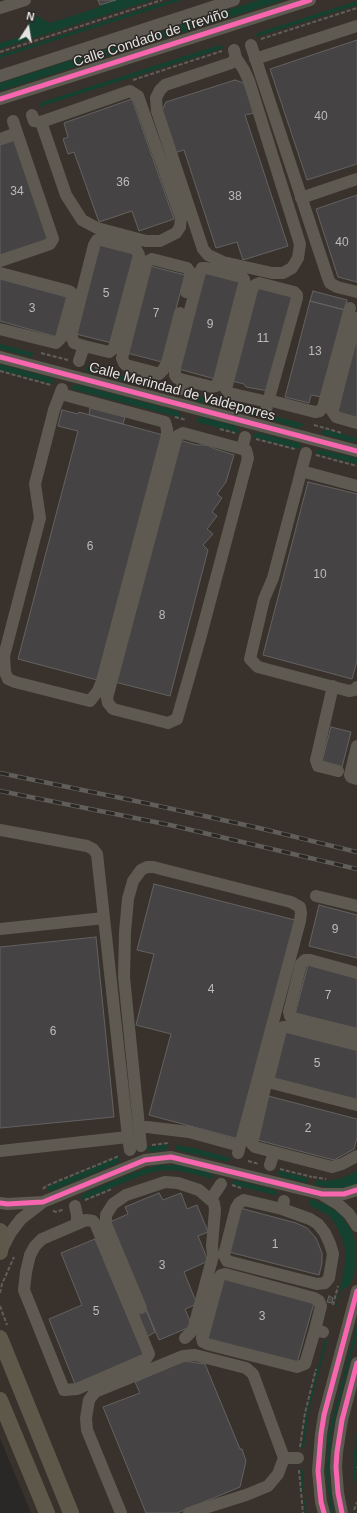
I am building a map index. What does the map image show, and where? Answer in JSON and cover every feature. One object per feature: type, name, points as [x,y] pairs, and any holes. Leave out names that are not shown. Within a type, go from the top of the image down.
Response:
[{"type":"main road","points":[[0,1231],[1,1243],[5,1252]]},
{"type":"main road","points":[[0,1338],[72,1513]]},
{"type":"main road","points":[[0,1400],[46,1513]]},
{"type":"street","points":[[0,8],[25,0]]},
{"type":"street","name":"Calle Condado de Treviño","points":[[0,76],[234,0]]},
{"type":"street","name":"Calle Condado de Treviño","points":[[0,99],[310,0]]},
{"type":"street","points":[[256,59],[357,26]]},
{"type":"street","points":[[254,42],[256,59],[330,283],[337,287],[357,292]]},
{"type":"street","points":[[232,53],[244,70],[249,81],[300,244],[298,258],[292,268],[283,273],[272,273],[223,262],[208,254],[203,249],[157,111],[156,98],[160,90],[165,85],[231,63],[232,53]]},
{"type":"street","points":[[130,91],[138,96],[181,218],[180,227],[176,233],[160,241],[146,241],[97,228],[82,220],[66,195],[36,119],[130,91]]},
{"type":"street","points":[[0,260],[50,244],[53,238],[13,121]]},
{"type":"street","points":[[0,139],[17,133]]},
{"type":"street","points":[[301,198],[357,180]]},
{"type":"street","points":[[97,240],[101,240],[136,249],[139,255],[114,348],[110,352],[84,346],[74,343],[72,332],[94,245],[97,240]]},
{"type":"street","points":[[152,259],[187,268],[190,272],[190,277],[167,364],[159,374],[147,375],[126,365],[122,358],[146,265],[148,261],[152,259]]},
{"type":"street","points":[[202,268],[241,277],[244,279],[244,284],[219,380],[216,386],[212,387],[182,384],[175,375],[175,368],[202,268]]},
{"type":"street","points":[[0,273],[72,293],[61,338],[56,343],[45,347],[0,329]]},
{"type":"street","points":[[270,405],[297,295],[294,292],[259,283],[253,286],[226,389],[229,392],[270,405],[313,417],[323,407],[354,313]]},
{"type":"street","points":[[354,313],[332,411],[336,417],[357,423]]},
{"type":"street","points":[[79,361],[84,346]]},
{"type":"street","name":"Calle Merindad de Valdeporres","points":[[0,357],[357,451]]},
{"type":"street","points":[[59,390],[165,422],[167,429],[167,435],[102,681],[98,691],[90,701],[15,682],[8,679],[5,672],[4,656],[40,518],[35,484],[59,390]]},
{"type":"street","points":[[186,425],[245,440],[248,458],[201,636],[177,719],[168,723],[113,709],[108,703],[107,698],[175,440],[186,425]]},
{"type":"street","points":[[306,452],[273,578],[264,599],[250,659],[258,667],[349,691],[354,690],[357,687]]},
{"type":"street","points":[[301,471],[357,486]]},
{"type":"street","points":[[333,686],[316,760],[318,766],[338,771]]},
{"type":"street","points":[[357,746],[350,775],[351,777],[357,779]]},
{"type":"street","points":[[0,830],[87,846],[93,849],[97,854],[128,1137],[135,1148],[124,977],[125,932],[128,899],[132,886],[141,870],[153,866],[291,902],[300,907],[300,922],[239,1149],[173,1135],[147,1127]]},
{"type":"street","points":[[316,896],[357,906]]},
{"type":"street","points":[[0,929],[104,918]]},
{"type":"street","points":[[357,973],[310,960],[305,960],[302,964],[289,1012],[290,1016],[294,1018],[357,1034]]},
{"type":"street","points":[[357,1045],[287,1026],[284,1027],[281,1030],[269,1078],[272,1083],[357,1105]]},
{"type":"street","points":[[266,1088],[252,1144],[255,1147],[332,1167],[342,1164],[357,1156]]},
{"type":"street","points":[[0,1151],[128,1137]]},
{"type":"street","points":[[270,1165],[274,1152]]},
{"type":"street","points":[[5,1252],[11,1232],[21,1219],[43,1202],[145,1160],[171,1157],[322,1194],[344,1194],[357,1190]]},
{"type":"street","points":[[140,1308],[106,1224],[106,1215],[113,1204],[126,1195],[166,1182],[178,1182],[199,1190],[214,1203],[215,1210],[212,1235],[213,1256],[193,1330],[185,1338]]},
{"type":"street","points":[[211,1199],[221,1184]]},
{"type":"street","points":[[322,1194],[343,1209],[357,1226]]},
{"type":"street","points":[[244,1200],[283,1205],[318,1224],[326,1233],[333,1254],[329,1278],[325,1283],[317,1284],[227,1261],[224,1255],[225,1250],[236,1208],[239,1203],[244,1200]]},
{"type":"street","points":[[0,1203],[43,1202]]},
{"type":"street","points":[[75,1206],[78,1215],[77,1224]]},
{"type":"street","points":[[86,1220],[93,1221],[96,1225],[149,1354],[146,1359],[77,1389],[64,1390],[24,1290],[30,1255],[35,1246],[42,1239],[77,1224],[86,1220]]},
{"type":"street","points":[[225,1274],[314,1298],[319,1301],[321,1306],[319,1331],[305,1364],[297,1368],[207,1344],[202,1338],[219,1278],[221,1275],[225,1274]]},
{"type":"street","points":[[324,1513],[321,1502],[318,1471],[321,1434],[324,1415],[357,1290]]},
{"type":"street","points":[[121,1513],[87,1430],[86,1418],[89,1400],[95,1392],[183,1356],[195,1355],[205,1356],[246,1368],[253,1374],[284,1458],[278,1474],[268,1486],[246,1495],[189,1513]]},
{"type":"street","points":[[342,1513],[338,1493],[336,1467],[337,1452],[342,1420],[357,1363]]},
{"type":"street","points":[[284,1458],[299,1462]]},
{"type":"path","points":[[0,52],[162,0]]},
{"type":"path","points":[[254,42],[357,8]]},
{"type":"path","points":[[127,82],[232,53]]},
{"type":"path","points":[[0,371],[59,390]]},
{"type":"path","points":[[173,417],[186,425]]},
{"type":"path","points":[[214,428],[245,440],[306,452],[357,466]]},
{"type":"path","points":[[43,1189],[46,1186],[72,1175]]},
{"type":"path","points":[[0,1293],[13,1260],[5,1252]]},
{"type":"path","points":[[0,1319],[4,1318]]},
{"type":"path","points":[[299,1462],[303,1513]]},
{"type":"path","points":[[352,1513],[357,1502]]},
{"type":"shaded area","points":[[0,0],[357,0],[357,1513],[31,1513],[0,1438]]},
{"type":"green space","points":[[116,0],[152,0],[0,49],[0,43],[20,37],[35,15],[50,23],[100,7],[100,5]]},
{"type":"green space","points":[[171,0],[182,0],[0,58],[0,55]]},
{"type":"green space","points":[[259,0],[284,0],[0,91],[0,83]]},
{"type":"green space","points":[[357,1],[357,5],[256,37],[257,33]]},
{"type":"green space","points":[[220,45],[224,48],[39,107],[42,102]]},
{"type":"green space","points":[[0,344],[34,354],[31,357],[0,349]]},
{"type":"green space","points":[[0,364],[52,378],[54,384],[0,370]]},
{"type":"green space","points":[[85,366],[138,380],[134,384],[88,372],[86,371]]},
{"type":"green space","points":[[74,385],[80,385],[177,411],[180,413],[182,418],[71,389]]},
{"type":"green space","points":[[188,393],[259,412],[255,416],[191,400],[188,398]]},
{"type":"green space","points":[[270,415],[304,424],[297,428],[271,420]]},
{"type":"green space","points":[[202,417],[236,426],[239,433],[196,422],[198,418]]},
{"type":"green space","points":[[323,429],[357,439],[352,442],[322,434]]},
{"type":"green space","points":[[255,433],[299,443],[301,447],[300,449],[253,437]]},
{"type":"green space","points":[[318,449],[357,458],[357,464],[315,453]]},
{"type":"green space","points":[[169,1144],[166,1150],[151,1152],[146,1149],[146,1147]]},
{"type":"green space","points":[[175,1145],[231,1158],[227,1162],[177,1150]]},
{"type":"green space","points":[[121,1156],[118,1163],[49,1192],[47,1187]]},
{"type":"green space","points":[[159,1165],[177,1165],[207,1172],[212,1174],[214,1179],[180,1171],[157,1171],[140,1176],[82,1200],[82,1196],[85,1193],[135,1172]]},
{"type":"green space","points":[[277,1170],[308,1178],[307,1183],[279,1176]]},
{"type":"green space","points":[[357,1171],[357,1183],[348,1187],[334,1188],[314,1185],[316,1180],[326,1181],[340,1179]]},
{"type":"green space","points":[[235,1180],[275,1190],[278,1196],[231,1184]]},
{"type":"green space","points":[[310,1199],[327,1205],[340,1214],[352,1232],[356,1245],[356,1264],[351,1284],[341,1290],[331,1326],[343,1276],[346,1254],[343,1240],[335,1223],[328,1215],[309,1205]]},
{"type":"green space","points":[[357,1323],[357,1335],[331,1438],[329,1480],[334,1513],[331,1513],[326,1473],[328,1437]]},
{"type":"green space","points":[[325,1340],[327,1340],[327,1342],[309,1409],[304,1448],[302,1448],[308,1406]]},
{"type":"green space","points":[[357,1430],[356,1481],[354,1481],[354,1453]]},
{"type":"green space","points":[[303,1469],[304,1497],[307,1513],[305,1513],[302,1486],[301,1470]]},
{"type":"building","points":[[98,0],[116,0],[100,5]]},
{"type":"building","points":[[357,40],[357,164],[307,180],[270,69]]},
{"type":"building","points":[[235,80],[244,83],[254,113],[245,115],[288,246],[243,260],[237,242],[216,248],[184,150],[174,153],[162,111],[166,102]]},
{"type":"building","points":[[132,99],[174,219],[139,231],[132,211],[99,222],[74,152],[68,154],[63,139],[68,137],[64,123]]},
{"type":"building","points":[[16,140],[49,239],[0,255],[0,145]]},
{"type":"building","points":[[357,195],[357,282],[338,277],[316,209]]},
{"type":"building","points":[[100,245],[135,254],[112,343],[76,334]]},
{"type":"building","points":[[150,266],[185,275],[162,362],[127,353]]},
{"type":"building","points":[[205,272],[240,282],[215,379],[179,369]]},
{"type":"building","points":[[0,279],[67,297],[57,337],[0,321]]},
{"type":"building","points":[[258,287],[293,296],[268,391],[246,387],[244,384],[232,381]]},
{"type":"building","points":[[313,291],[347,300],[345,310],[310,301]]},
{"type":"building","points":[[310,301],[345,310],[322,397],[311,395],[309,403],[285,397]]},
{"type":"building","points":[[355,342],[357,343],[357,418],[338,412]]},
{"type":"building","points":[[90,408],[125,417],[123,424],[89,415]]},
{"type":"building","points":[[62,410],[78,414],[79,412],[163,435],[97,680],[18,659],[78,431],[58,426]]},
{"type":"building","points":[[179,440],[197,445],[207,445],[234,455],[226,482],[217,494],[222,498],[212,512],[217,516],[207,529],[213,534],[203,545],[208,550],[170,696],[115,682]]},
{"type":"building","points":[[308,482],[357,494],[357,661],[352,679],[263,655]]},
{"type":"building","points":[[331,727],[351,732],[342,767],[322,761]]},
{"type":"building","points":[[154,884],[295,920],[239,1139],[149,1115],[171,1034],[136,1025],[154,954],[137,950]]},
{"type":"building","points":[[319,905],[357,915],[357,958],[309,946]]},
{"type":"building","points":[[96,937],[114,1117],[0,1128],[0,947]]},
{"type":"building","points":[[308,965],[357,978],[357,1030],[295,1014]]},
{"type":"building","points":[[285,1030],[357,1049],[357,1100],[272,1078]]},
{"type":"building","points":[[268,1096],[357,1119],[357,1138],[354,1149],[334,1160],[257,1140]]},
{"type":"building","points":[[159,1193],[163,1200],[181,1193],[187,1209],[197,1205],[208,1232],[198,1236],[208,1261],[184,1272],[197,1304],[185,1309],[192,1326],[159,1340],[110,1222],[128,1214],[125,1207]]},
{"type":"building","points":[[240,1208],[296,1223],[307,1228],[316,1238],[322,1253],[322,1263],[319,1275],[229,1252]]},
{"type":"building","points":[[95,1239],[144,1356],[75,1384],[49,1319],[82,1305],[61,1253]]},
{"type":"building","points":[[224,1279],[314,1303],[297,1363],[208,1339]]},
{"type":"building","points":[[329,1296],[333,1298],[332,1303],[327,1302]]},
{"type":"building","points":[[146,1310],[155,1332],[147,1337],[137,1314]]},
{"type":"building","points":[[184,1361],[205,1364],[246,1461],[240,1487],[177,1513],[146,1513],[103,1407],[140,1393],[135,1382]]},
{"type":"railway","points":[[0,773],[259,828],[357,852]]},
{"type":"railway","points":[[0,791],[170,825],[357,869]]},
{"type":"cycle path","points":[[0,99],[310,0]]},
{"type":"cycle path","points":[[0,357],[357,451]]},
{"type":"cycle path","points":[[0,1203],[43,1202],[145,1160],[171,1157],[322,1194],[344,1194],[357,1190]]},
{"type":"cycle path","points":[[324,1513],[321,1502],[318,1471],[321,1434],[324,1415],[357,1291]]},
{"type":"cycle path","points":[[342,1513],[338,1493],[336,1467],[337,1452],[342,1420],[357,1363]]}]
